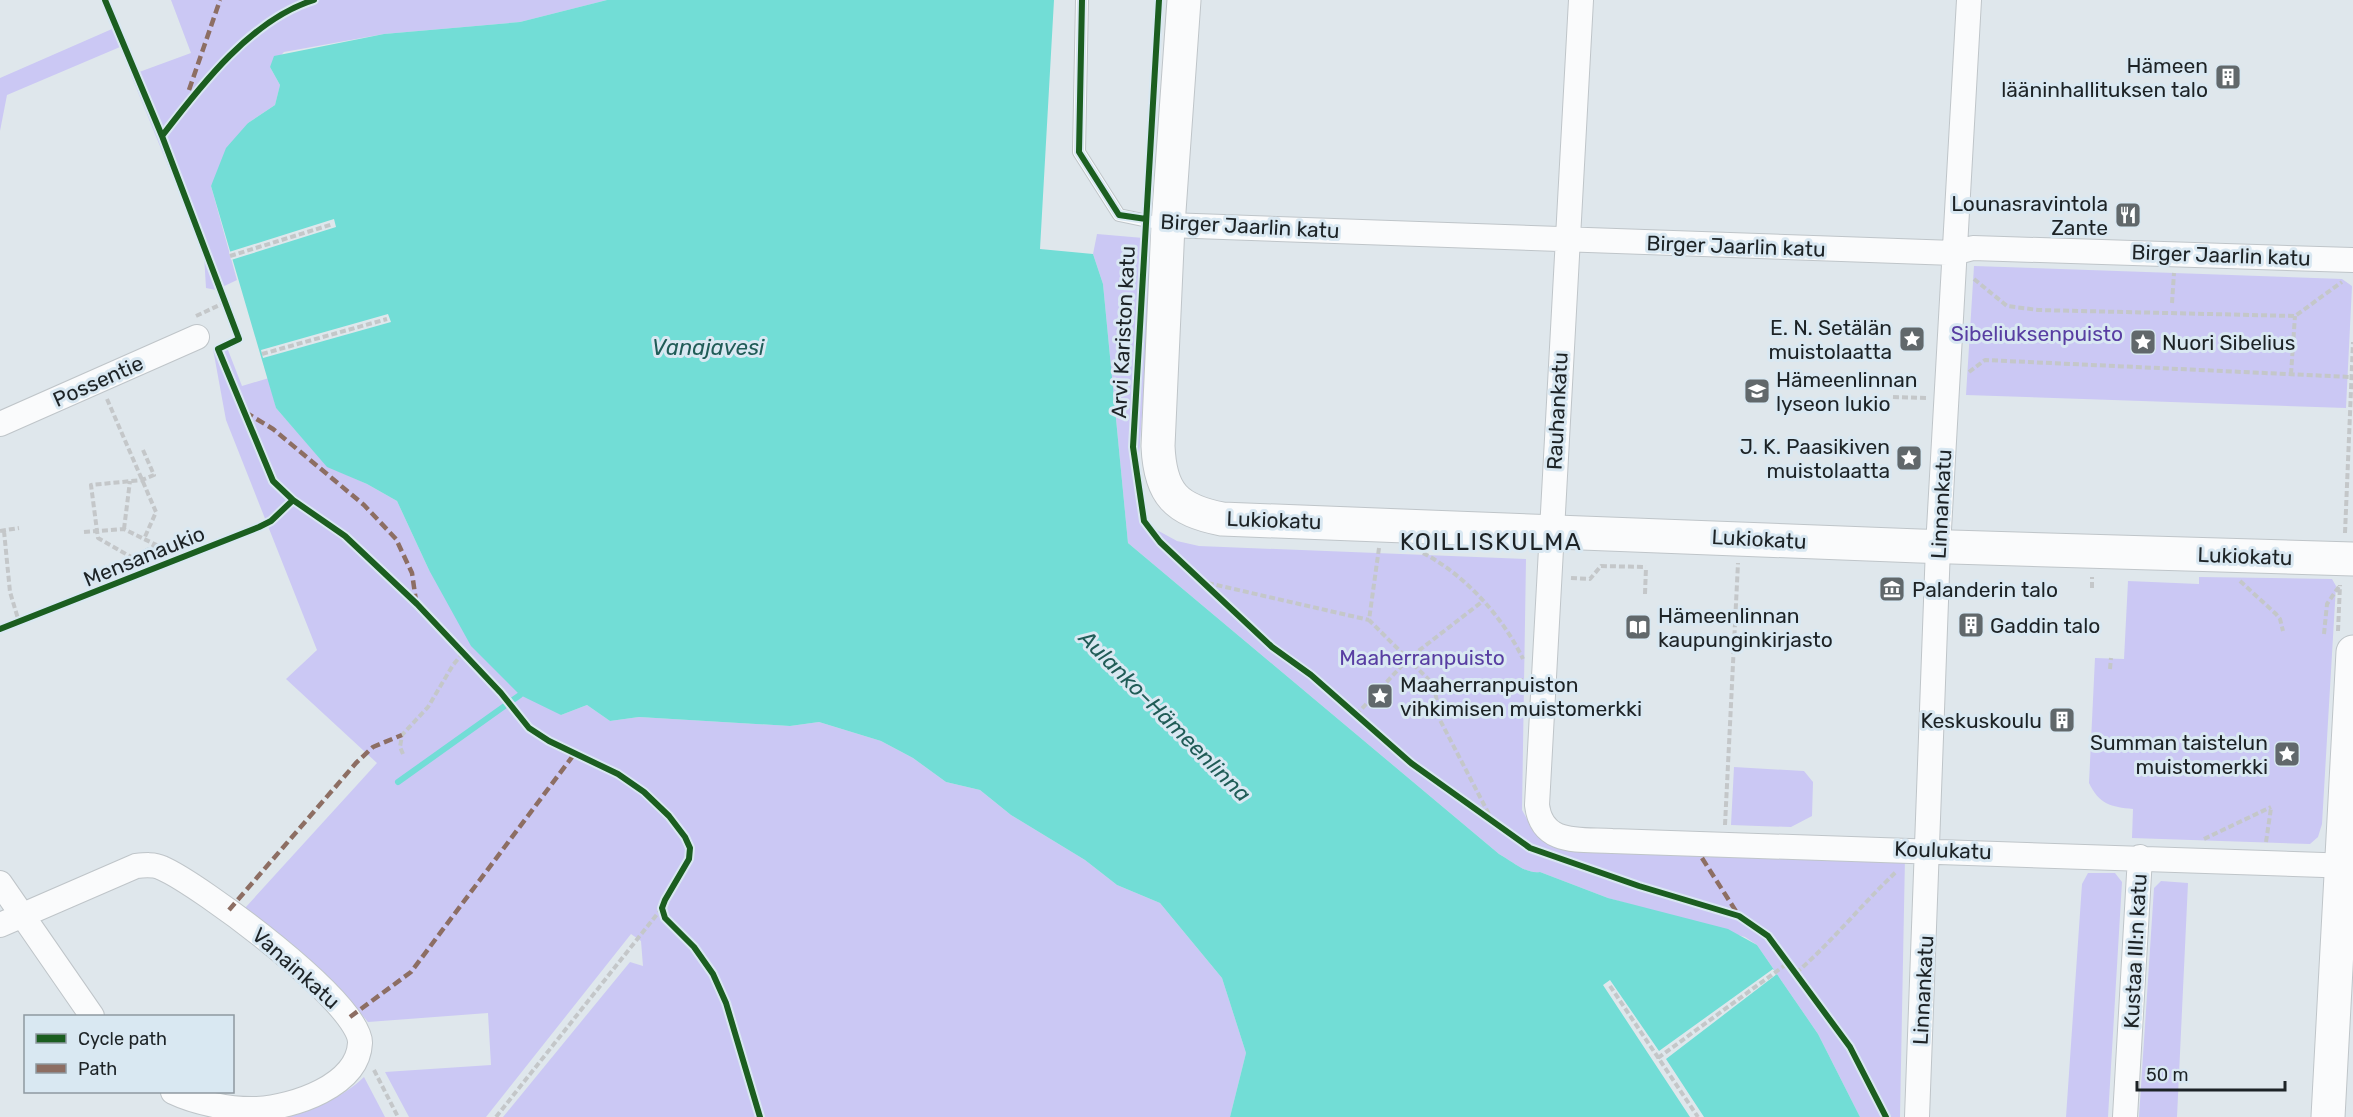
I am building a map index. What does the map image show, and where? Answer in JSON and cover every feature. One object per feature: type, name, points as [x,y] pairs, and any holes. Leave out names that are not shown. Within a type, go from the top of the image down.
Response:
[{"type":"main road","name":"Arvi Kariston katu","points":[[1172,497],[1163,483],[1158,466],[1158,446],[1168,225],[1184,0]]},
{"type":"main road","name":"Lukiokatu","points":[[1172,497],[1182,506],[1198,514],[1222,519],[1550,530],[2344,568]]},
{"type":"main road","points":[[2328,1117],[2347,865],[2345,644]]},
{"type":"street","name":"Rauhankatu","points":[[1539,821],[1537,805],[1538,680],[1550,530],[1581,0]]},
{"type":"street","name":"Linnankatu","points":[[1917,1117],[1929,849],[1938,547],[1969,0]]},
{"type":"street","name":"Birger Jaarlin katu","points":[[1168,225],[1954,253],[1973,248],[2352,267]]},
{"type":"street","name":"Possentie","points":[[0,424],[197,337]]},
{"type":"street","name":"Koulukatu","points":[[1539,821],[1550,833],[1566,838],[2347,865]]},
{"type":"street","name":"Kustaa III:n katu","points":[[2125,1117],[2140,857]]},
{"type":"street","name":"Vanainkatu","points":[[11,921],[136,866],[160,867],[180,877],[261,934],[326,992],[350,1017],[357,1028],[360,1042]]},
{"type":"street","points":[[0,883],[11,921],[90,1015]]},
{"type":"street","points":[[177,1093],[233,1107],[258,1109],[290,1102],[320,1092],[341,1079],[354,1062],[360,1042]]},
{"type":"lane","name":"Birger Jaarlin katu","points":[[1082,0],[1079,152],[1119,214],[1168,225]]},
{"type":"path","points":[[230,256],[333,224]]},
{"type":"path","points":[[2172,303],[2175,266]]},
{"type":"path","points":[[1970,276],[2007,306],[2038,310],[2295,316],[2352,267]]},
{"type":"path","points":[[223,295],[229,311]]},
{"type":"path","points":[[2291,374],[2295,316]]},
{"type":"path","points":[[262,354],[387,319]]},
{"type":"path","points":[[2345,644],[2344,568],[2353,342]]},
{"type":"path","points":[[1963,376],[1985,360],[2351,377]]},
{"type":"path","points":[[105,395],[156,512],[144,539]]},
{"type":"path","points":[[1893,397],[1933,399]]},
{"type":"path","points":[[144,450],[154,475],[130,482],[91,485],[98,538],[133,558],[156,545]]},
{"type":"path","points":[[124,529],[130,482]]},
{"type":"path","points":[[19,528],[2,531],[10,592],[19,622]]},
{"type":"path","points":[[84,532],[124,529],[156,545],[163,552],[141,562],[146,574]]},
{"type":"path","points":[[1414,549],[1442,563],[1483,601],[1538,680]]},
{"type":"path","points":[[1724,829],[1739,555]]},
{"type":"path","points":[[1369,620],[1378,558]]},
{"type":"path","points":[[1645,594],[1646,559]]},
{"type":"path","points":[[1566,570],[1566,578],[1590,579],[1601,566],[1646,567]]},
{"type":"path","points":[[2324,634],[2327,604],[2344,568]]},
{"type":"path","points":[[1191,573],[1215,596]]},
{"type":"path","points":[[2237,573],[2243,586],[2280,619],[2283,631]]},
{"type":"path","points":[[1199,581],[1369,620],[1434,685],[1440,720],[1493,822]]},
{"type":"path","points":[[1356,715],[1408,659],[1483,601]]},
{"type":"path","points":[[9,626],[29,618]]},
{"type":"path","points":[[456,645],[471,661]]},
{"type":"path","points":[[403,754],[402,735],[428,707],[463,653]]},
{"type":"path","points":[[2110,658],[2110,669]]},
{"type":"path","points":[[1434,685],[1538,680]]},
{"type":"path","points":[[1349,708],[1364,722]]},
{"type":"path","points":[[2202,839],[2271,807],[2266,847]]},
{"type":"path","points":[[1474,809],[1499,827]]},
{"type":"path","points":[[1796,974],[1824,948],[1856,910],[1901,867]]},
{"type":"path","points":[[496,1117],[663,908],[665,900]]},
{"type":"path","points":[[663,908],[665,918]]},
{"type":"path","points":[[1781,954],[1803,983]]},
{"type":"path","points":[[1658,1058],[1788,963]]},
{"type":"path","points":[[1610,986],[1698,1117]]},
{"type":"path","points":[[360,1042],[398,1117]]},
{"type":"green space","points":[[171,0],[607,0],[520,22],[384,34],[284,52],[270,67],[280,85],[275,105],[248,123],[211,186],[237,280],[216,290],[206,288],[204,254],[131,75],[191,53]]},
{"type":"green space","points":[[112,29],[120,47],[7,95],[0,131],[0,78]]},
{"type":"green space","name":"Maaherranpuisto","points":[[1097,234],[1155,239],[1139,456],[1140,508],[1155,529],[1177,541],[1199,546],[1526,559],[1522,810],[1532,828],[1547,841],[1905,857],[1900,1117],[1860,1117],[1818,1034],[1757,945],[1745,937],[1608,898],[1540,872],[1529,871],[1499,854],[1128,543],[1103,284],[1093,254]]},
{"type":"green space","name":"Sibeliuksenpuisto","points":[[1974,266],[2342,279],[2352,286],[2346,408],[1966,395]]},
{"type":"green space","points":[[213,349],[228,350],[242,386],[269,378],[276,408],[327,466],[397,501],[429,570],[561,715],[587,705],[610,721],[639,717],[790,726],[819,722],[881,741],[913,758],[946,782],[980,790],[1011,815],[1085,860],[1117,885],[1160,903],[1222,978],[1246,1053],[1230,1117],[503,1117],[630,962],[643,966],[641,941],[631,934],[486,1117],[409,1117],[385,1072],[491,1065],[488,1013],[368,1022],[351,1002],[245,908],[377,763],[286,679],[317,650],[226,420]]},
{"type":"green space","points":[[2199,577],[2332,579],[2336,586],[2322,824],[2318,837],[2310,844],[2132,838],[2133,809],[2106,803],[2097,796],[2089,783],[2095,658],[2124,659],[2128,581],[2199,584]]},
{"type":"green space","points":[[1734,767],[1804,771],[1813,782],[1812,816],[1791,827],[1731,825]]},
{"type":"green space","points":[[2088,873],[2115,873],[2122,882],[2108,1117],[2066,1117],[2082,884]]},
{"type":"green space","points":[[2161,881],[2188,883],[2177,1117],[2139,1117],[2154,888]]},
{"type":"green space","points":[[364,1077],[385,1117],[284,1117],[327,1102]]},
{"type":"water","name":"Vanajavesi","points":[[607,0],[1054,0],[1040,249],[1093,254],[1103,284],[1128,543],[1499,854],[1529,871],[1540,872],[1608,898],[1728,929],[1757,945],[1818,1034],[1860,1117],[1230,1117],[1246,1053],[1222,978],[1160,903],[1117,885],[1085,860],[1011,815],[980,790],[946,782],[913,758],[881,741],[819,722],[790,726],[639,717],[610,721],[587,705],[561,715],[520,695],[471,646],[429,570],[397,501],[367,484],[327,467],[276,408],[211,186],[226,148],[248,123],[275,105],[280,85],[270,67],[274,56],[384,34],[520,22]]},
{"type":"pier","points":[[334,219],[336,227],[231,260],[229,252]]},
{"type":"pier","points":[[388,314],[391,322],[263,358],[261,350]]},
{"type":"pier","points":[[1773,969],[1777,974],[1666,1059],[1704,1117],[1690,1117],[1603,985],[1610,980],[1659,1051]]},
{"type":"waterway","points":[[398,782],[520,695]]},
{"type":"marked path","points":[[189,90],[220,0]]},
{"type":"marked path","points":[[245,412],[273,429],[364,505],[396,539],[412,573],[416,601]]},
{"type":"marked path","points":[[229,910],[356,763],[373,747],[402,735]]},
{"type":"marked path","points":[[350,1017],[411,972],[575,753]]},
{"type":"marked path","points":[[1702,858],[1739,916]]},
{"type":"cycle path","points":[[105,0],[162,136]]},
{"type":"cycle path","points":[[314,0],[291,9],[249,38],[229,56],[193,96],[162,136],[239,339],[218,349],[273,481],[293,500],[345,536],[417,604],[501,693],[529,728],[549,741],[618,774],[644,792],[669,816],[685,837],[690,848],[689,859],[662,908],[665,918],[694,947],[713,974],[726,1003],[760,1117]]},
{"type":"cycle path","points":[[1082,0],[1079,152],[1119,215],[1146,219]]},
{"type":"cycle path","points":[[1159,0],[1133,447],[1144,521],[1160,542],[1272,647],[1311,675],[1411,763],[1530,848],[1639,886],[1739,916],[1768,936],[1850,1047],[1886,1117]]},
{"type":"cycle path","name":"Mensanaukio","points":[[0,629],[259,527],[271,521],[293,500]]},
{"type":"place","name":"Hämeen lääninhallituksen talo","points":[[2228,77]]},
{"type":"place","name":"Lounasravintola Zante","points":[[2128,215]]},
{"type":"place","name":"E. N. Setälän muistolaatta","points":[[1912,339]]},
{"type":"place","name":"Nuori Sibelius","points":[[2143,342]]},
{"type":"place","name":"Hämeenlinnan lyseon lukio","points":[[1757,391]]},
{"type":"place","name":"J. K. Paasikiven muistolaatta","points":[[1909,458]]},
{"type":"place","name":"Palanderin talo","points":[[1892,589]]},
{"type":"place","name":"Gaddin talo","points":[[1971,625]]},
{"type":"place","name":"Hämeenlinnan kaupunginkirjasto","points":[[1638,627]]},
{"type":"place","name":"Maaherranpuiston vihkimisen muistomerkki","points":[[1380,696]]},
{"type":"place","name":"Keskuskoulu","points":[[2062,720]]},
{"type":"place","name":"Summan taistelun muistomerkki","points":[[2287,754]]},
{"type":"district","name":"KOILLISKULMA","points":[[1491,542]]},
{"type":"water label","name":"Aulanko–Hämeenlinna","points":[[1165,716]]}]
